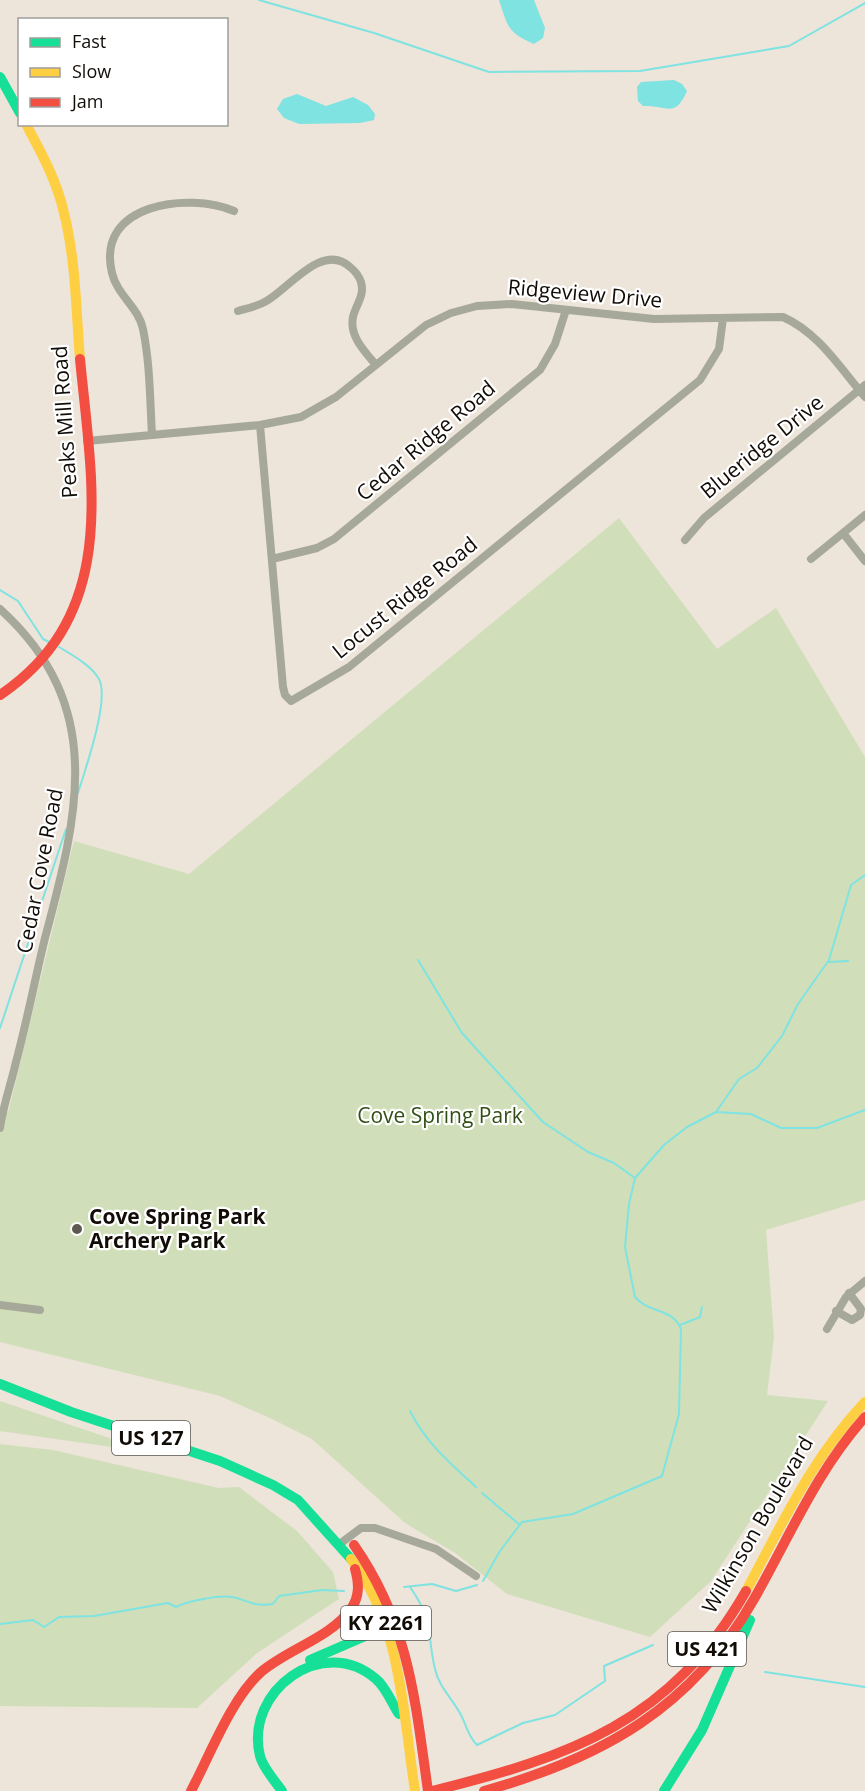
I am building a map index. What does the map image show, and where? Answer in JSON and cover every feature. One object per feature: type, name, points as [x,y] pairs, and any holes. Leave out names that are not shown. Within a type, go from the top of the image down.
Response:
[{"type":"main road","points":[[0,77],[18,109]]},
{"type":"main road","name":"Peaks Mill Road","points":[[0,695],[26,677],[44,658],[69,621],[86,569],[91,513],[87,441],[65,216],[51,175],[27,126]]},
{"type":"main road","name":"US 127","points":[[0,1384],[82,1417],[231,1465],[272,1483],[298,1500],[311,1504],[370,1566],[391,1616],[412,1683],[430,1791]]},
{"type":"main road","name":"Wilkinson Boulevard","points":[[430,1791],[546,1761],[588,1744],[636,1715],[680,1678],[710,1646],[745,1592],[806,1474],[832,1437],[865,1402]]},
{"type":"main road","name":"Wilkinson Boulevard","points":[[484,1791],[536,1777],[579,1761],[618,1741],[654,1717],[687,1688],[717,1655],[743,1618],[815,1481],[838,1447],[865,1417]]},
{"type":"main road","name":"US 127","points":[[191,1791],[257,1677],[276,1660],[347,1613],[356,1601],[358,1580],[344,1540]]},
{"type":"main road","name":"KY 2261","points":[[352,1558],[368,1582],[381,1610]]},
{"type":"main road","points":[[663,1791],[686,1759],[705,1724],[771,1565]]},
{"type":"main road","points":[[282,1791],[264,1767],[257,1738],[263,1707],[276,1685],[299,1666],[363,1637],[391,1616],[381,1610],[356,1615],[331,1625]]},
{"type":"main road","name":"KY 2261","points":[[391,1616],[415,1791]]},
{"type":"main road","points":[[276,1685],[297,1670],[318,1663],[339,1663],[358,1668],[376,1679],[390,1694],[406,1731]]},
{"type":"street","points":[[152,435],[142,325],[112,275],[112,245],[117,232],[142,209],[156,206],[218,204],[234,211]]},
{"type":"street","points":[[238,310],[253,308],[270,299],[316,263],[333,259],[346,263],[362,284],[361,299],[353,317],[357,339],[376,365]]},
{"type":"street","name":"Ridgeview Drive","points":[[87,441],[260,425],[301,417],[336,397],[426,326],[451,313],[477,306],[512,304],[654,320],[783,317],[801,325],[863,391]]},
{"type":"street","name":"Cedar Ridge Road","points":[[272,559],[317,548],[334,539],[540,370],[555,344],[566,310]]},
{"type":"street","name":"Locust Ridge Road","points":[[260,425],[283,687],[285,695],[291,701],[349,667],[700,380],[719,349],[723,318]]},
{"type":"street","name":"Blueridge Drive","points":[[685,540],[704,518],[863,391]]},
{"type":"street","points":[[811,559],[865,515]]},
{"type":"street","points":[[843,533],[865,561]]},
{"type":"street","name":"Cedar Cove Road","points":[[0,609],[44,658],[57,684],[70,721],[76,755],[76,781],[62,866],[0,1128]]},
{"type":"street","points":[[827,1329],[849,1293],[865,1281]]},
{"type":"street","points":[[836,1311],[852,1320],[860,1315],[861,1309],[849,1293]]},
{"type":"street","points":[[0,1305],[40,1310]]},
{"type":"street","points":[[344,1540],[361,1528],[375,1528],[436,1549],[476,1576]]},
{"type":"green space","name":"Cove Spring Park","points":[[619,518],[717,649],[776,608],[865,757],[865,1200],[766,1230],[774,1337],[767,1395],[828,1401],[711,1581],[650,1637],[507,1594],[455,1553],[405,1523],[312,1439],[272,1419],[220,1396],[0,1342],[0,1125],[9,1109],[74,841],[189,874]]},
{"type":"green space","points":[[0,1401],[121,1442],[119,1448],[0,1431]]},
{"type":"green space","points":[[0,1444],[53,1450],[219,1488],[239,1487],[297,1531],[333,1572],[339,1599],[257,1653],[197,1708],[0,1706]]},
{"type":"water","points":[[499,0],[534,0],[545,28],[543,38],[534,44],[513,32],[507,23]]},
{"type":"water","points":[[674,80],[682,84],[687,91],[683,100],[674,108],[643,106],[638,101],[637,87],[641,82]]},
{"type":"water","points":[[297,94],[326,106],[353,97],[368,105],[375,114],[374,120],[360,123],[299,124],[284,118],[277,109],[283,99]]},
{"type":"waterway","points":[[259,0],[374,33],[489,72],[640,71],[789,46],[865,3]]},
{"type":"waterway","points":[[0,590],[18,601],[43,639],[51,643]]},
{"type":"waterway","points":[[59,647],[91,669],[99,679],[102,689],[99,718],[78,793]]},
{"type":"waterway","points":[[0,1028],[66,829]]},
{"type":"waterway","points":[[483,1581],[500,1551],[522,1522],[573,1514],[662,1476],[679,1414],[681,1329],[672,1317],[647,1306],[635,1297],[625,1247],[629,1204],[635,1178],[664,1145],[687,1127],[716,1112],[739,1079],[757,1068],[782,1036],[798,1004],[829,960],[851,885],[865,875]]},
{"type":"waterway","points":[[418,960],[462,1033],[543,1122],[588,1152],[614,1163],[635,1178]]},
{"type":"waterway","points":[[828,962],[848,961]]},
{"type":"waterway","points":[[716,1112],[751,1114],[781,1128],[817,1128],[865,1110]]},
{"type":"waterway","points":[[680,1325],[700,1317],[702,1307]]},
{"type":"waterway","points":[[410,1411],[431,1443],[476,1487]]},
{"type":"waterway","points":[[482,1493],[520,1525]]},
{"type":"waterway","points":[[404,1587],[432,1584],[456,1591],[477,1585]]},
{"type":"waterway","points":[[410,1587],[427,1619],[437,1676],[477,1745],[523,1723],[555,1715],[605,1681],[604,1666],[653,1645]]},
{"type":"waterway","points":[[0,1624],[33,1620],[44,1627],[59,1617],[94,1616],[168,1603],[176,1607],[211,1598],[232,1597],[266,1605],[273,1604],[279,1596],[322,1590],[344,1591]]},
{"type":"waterway","points":[[765,1672],[865,1687]]},
{"type":"traffic: fast","points":[[0,77],[18,109]]},
{"type":"traffic: fast","points":[[0,1384],[71,1412],[220,1461],[273,1485],[298,1500],[351,1559]]},
{"type":"traffic: fast","points":[[310,1660],[363,1637],[392,1618]]},
{"type":"traffic: fast","points":[[664,1791],[702,1730],[750,1620]]},
{"type":"traffic: fast","points":[[282,1791],[262,1761],[258,1732],[264,1710],[276,1691],[292,1676],[312,1666],[333,1662],[355,1666],[380,1682],[399,1714]]},
{"type":"traffic: slow","points":[[27,126],[53,178],[64,213],[73,268],[80,359]]},
{"type":"traffic: slow","points":[[746,1591],[799,1492],[829,1446],[865,1402]]},
{"type":"traffic: slow","points":[[351,1559],[368,1584],[390,1640],[403,1700],[415,1791]]},
{"type":"traffic: slow","points":[[343,1620],[364,1612],[390,1609]]},
{"type":"traffic: jam","points":[[0,695],[38,662],[65,626],[81,586],[90,544],[92,499],[80,359]]},
{"type":"traffic: jam","points":[[484,1791],[527,1778],[605,1744],[640,1724],[672,1699],[702,1670],[729,1637],[754,1599],[818,1482],[865,1417]]},
{"type":"traffic: jam","points":[[354,1545],[372,1574],[398,1633],[407,1663],[419,1725],[428,1791]]},
{"type":"traffic: jam","points":[[191,1791],[222,1728],[250,1683],[272,1664],[332,1628],[351,1609],[358,1589],[355,1569]]},
{"type":"traffic: jam","points":[[432,1791],[529,1764],[613,1727],[650,1703],[685,1673],[717,1636],[746,1591]]},
{"type":"place","name":"Cove Spring Park Archery Park","points":[[77,1229]]}]
